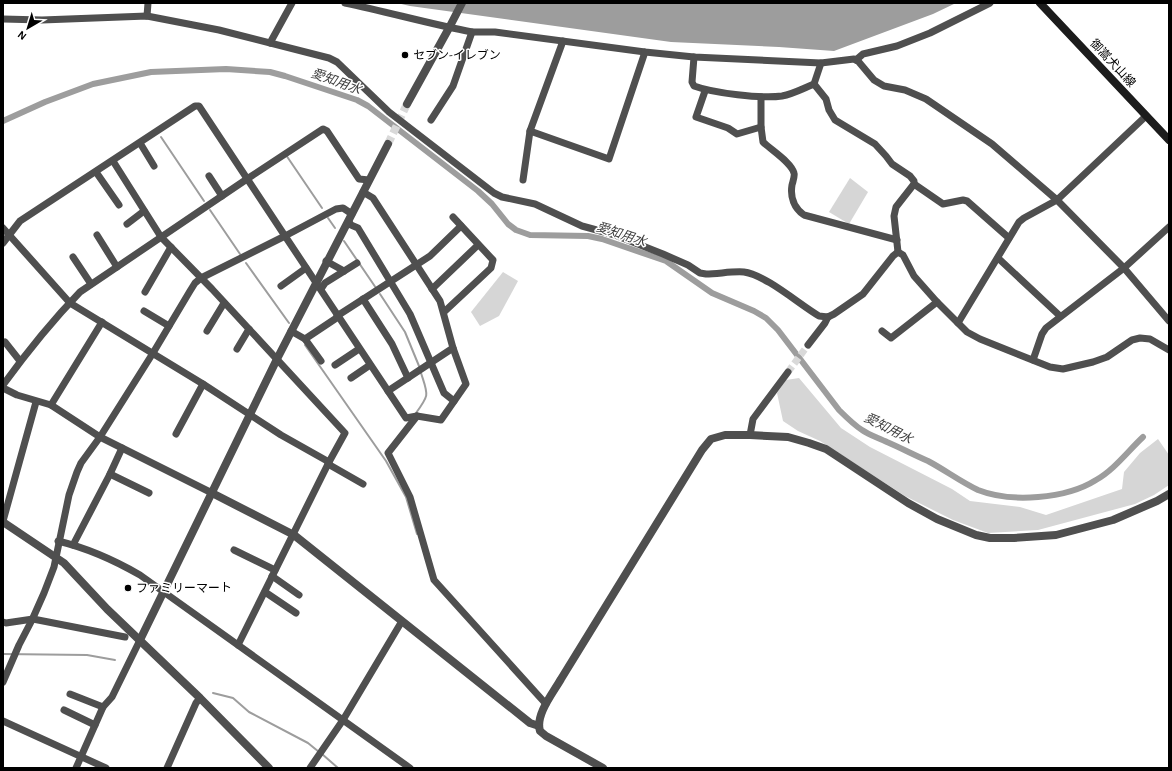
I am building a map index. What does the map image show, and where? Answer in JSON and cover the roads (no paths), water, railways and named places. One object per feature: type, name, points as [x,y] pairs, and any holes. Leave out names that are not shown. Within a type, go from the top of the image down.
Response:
[{"type":"main road","name":"御嵩犬山線","points":[[1040,3],[1169,140]]},
{"type":"street","points":[[147,16],[148,3]]},
{"type":"street","points":[[270,43],[292,3]]},
{"type":"street","points":[[345,3],[388,12],[449,28],[472,32],[495,32],[694,57],[821,63],[856,60],[863,54],[897,46],[930,33],[990,3]]},
{"type":"street","points":[[407,104],[462,3]]},
{"type":"street","points":[[3,19],[42,20],[147,16],[219,30],[329,58],[337,62],[389,112],[494,193],[502,197],[535,204],[582,226],[615,235],[688,265],[700,273],[743,272],[751,274],[763,279],[820,316],[828,317]]},
{"type":"street","points":[[431,120],[453,86],[461,67],[472,32]]},
{"type":"street","points":[[523,180],[530,131],[563,41]]},
{"type":"street","points":[[530,131],[609,159],[645,52]]},
{"type":"street","points":[[694,57],[692,82],[694,86],[705,91],[761,97],[783,96],[814,84]]},
{"type":"street","points":[[856,60],[874,80],[884,86],[905,90],[926,99],[992,144],[1057,200],[1124,268],[1169,321]]},
{"type":"street","points":[[814,84],[821,63]]},
{"type":"street","points":[[814,84],[826,99],[829,110],[835,120],[875,144],[892,164],[913,178],[914,184],[943,204],[963,200],[966,201],[1009,238]]},
{"type":"street","points":[[705,91],[696,117],[728,128],[737,134],[760,127]]},
{"type":"street","points":[[761,97],[760,127],[763,142],[787,163],[794,174],[791,190],[794,203],[798,210],[804,215],[897,240]]},
{"type":"street","points":[[3,243],[20,221],[195,106],[199,106],[337,317],[406,418],[417,416],[441,420],[466,384],[453,348],[444,312],[440,301],[373,198],[364,192]]},
{"type":"street","points":[[958,323],[1019,222],[1057,200],[1146,116]]},
{"type":"street","points":[[3,385],[20,361],[80,292],[323,129],[326,131],[359,179],[368,180]]},
{"type":"street","points":[[140,143],[154,166]]},
{"type":"street","points":[[76,768],[103,708],[112,697],[291,330],[318,286],[326,261],[364,192],[368,180],[388,144]]},
{"type":"street","points":[[113,161],[161,237],[346,433],[329,463],[238,645]]},
{"type":"street","points":[[96,172],[119,205]]},
{"type":"street","points":[[209,176],[222,196]]},
{"type":"street","points":[[914,184],[896,207],[894,216],[898,252],[903,256],[914,276],[967,332],[980,339],[1050,367],[1063,369],[1107,357],[1132,340],[1140,338],[1150,340],[1169,350]]},
{"type":"street","points":[[3,682],[33,619],[54,567],[58,541],[76,472],[153,353],[195,283],[201,278],[336,209],[342,208],[350,218],[351,226],[358,228],[391,281],[410,314],[432,362],[444,393],[454,401]]},
{"type":"street","points":[[127,224],[144,211]]},
{"type":"street","points":[[444,312],[491,268],[493,260],[453,217]]},
{"type":"street","points":[[305,339],[363,299],[417,266],[430,256],[461,226]]},
{"type":"street","points":[[1033,360],[1042,334],[1046,328],[1124,268],[1169,227]]},
{"type":"street","points":[[3,228],[70,303],[203,384],[281,435],[363,484]]},
{"type":"street","points":[[96,235],[117,267]]},
{"type":"street","points":[[432,289],[478,244]]},
{"type":"street","points":[[145,292],[171,247]]},
{"type":"street","points":[[808,345],[828,317],[863,294],[892,256],[898,252]]},
{"type":"street","points":[[73,257],[91,284]]},
{"type":"street","points":[[998,258],[1060,316]]},
{"type":"street","points":[[326,261],[344,271]]},
{"type":"street","points":[[318,286],[357,263]]},
{"type":"street","points":[[281,286],[306,268]]},
{"type":"street","points":[[363,299],[392,344],[408,378]]},
{"type":"street","points":[[882,331],[891,338],[937,302]]},
{"type":"street","points":[[207,331],[224,303]]},
{"type":"street","points":[[144,311],[169,326]]},
{"type":"street","points":[[51,405],[102,322]]},
{"type":"street","points":[[237,349],[249,329]]},
{"type":"street","points":[[291,330],[305,339],[321,361]]},
{"type":"street","points":[[5,342],[20,361]]},
{"type":"street","points":[[388,391],[453,348]]},
{"type":"street","points":[[335,365],[359,349]]},
{"type":"street","points":[[351,378],[370,365]]},
{"type":"street","points":[[750,434],[753,419],[788,372]]},
{"type":"street","points":[[176,434],[203,384]]},
{"type":"street","points":[[3,388],[36,402],[51,405],[100,437],[294,535],[530,723],[538,726]]},
{"type":"street","points":[[36,402],[3,522],[64,563],[107,609],[200,698],[269,768]]},
{"type":"street","points":[[417,416],[388,454],[410,497],[434,580],[546,704]]},
{"type":"street","points":[[603,768],[546,736],[540,731],[538,726],[539,720],[546,704],[702,450],[711,440],[725,435],[750,434],[788,437],[809,443],[826,450],[908,503],[937,519],[976,536],[990,538],[1056,535],[1113,520],[1157,501],[1169,494]]},
{"type":"street","points":[[73,545],[122,448]]},
{"type":"street","points":[[110,474],[149,494]]},
{"type":"street","points":[[58,541],[73,545],[120,564],[140,575],[410,768]]},
{"type":"street","points":[[234,550],[274,573],[299,596]]},
{"type":"street","points":[[265,592],[296,613]]},
{"type":"street","points":[[4,623],[33,619],[125,637]]},
{"type":"street","points":[[310,768],[343,720],[402,621]]},
{"type":"street","points":[[70,694],[103,708]]},
{"type":"street","points":[[167,768],[196,703],[200,698]]},
{"type":"street","points":[[64,710],[95,725]]},
{"type":"street","points":[[3,721],[106,768]]},
{"type":"waterway","name":"愛知用水","points":[[3,121],[45,102],[93,84],[151,72],[226,69],[270,72],[285,76],[357,100],[368,106],[478,191],[492,204],[508,224],[516,230],[530,235],[588,236],[602,239],[666,261],[712,293],[754,311],[766,318],[778,330],[839,410],[856,426],[928,461],[978,490],[1006,497],[1022,498],[1054,495],[1070,491],[1084,486],[1103,476],[1115,466],[1143,437]]},
{"type":"waterway","points":[[161,137],[204,201]]},
{"type":"waterway","points":[[286,155],[322,208]]},
{"type":"waterway","points":[[210,210],[240,254]]},
{"type":"waterway","points":[[328,218],[335,228]]},
{"type":"waterway","points":[[344,241],[376,288]]},
{"type":"waterway","points":[[246,263],[289,323]]},
{"type":"waterway","points":[[380,294],[405,332],[419,366]]},
{"type":"waterway","points":[[305,345],[386,461],[406,497],[417,534]]},
{"type":"waterway","points":[[416,413],[426,398],[426,390],[421,373]]},
{"type":"waterway","points":[[3,654],[87,655],[115,660]]},
{"type":"waterway","points":[[213,693],[233,698],[249,712],[308,743],[319,752]]},
{"type":"waterway","points":[[322,754],[338,768]]},
{"type":"tunnel","points":[[388,144],[407,104]]},
{"type":"tunnel","points":[[788,372],[808,345]]},
{"type":"place","name":"セブン-イレブン","points":[[405,55]]},
{"type":"place","name":"ファミリーマート","points":[[128,588]]}]
